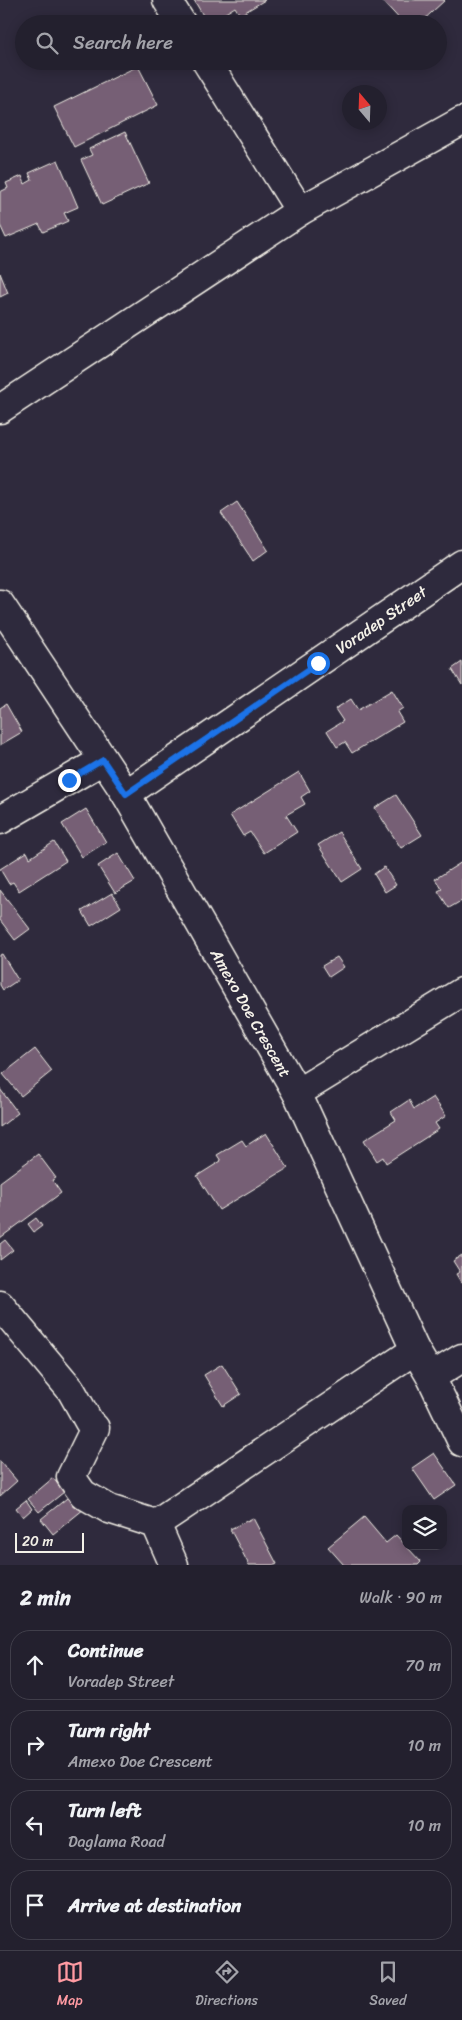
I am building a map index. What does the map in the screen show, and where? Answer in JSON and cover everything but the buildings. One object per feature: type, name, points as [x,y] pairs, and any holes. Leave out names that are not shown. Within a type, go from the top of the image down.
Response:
[{"type":"street","points":[[167,0],[176,15]]},
{"type":"street","points":[[212,70],[300,211]]},
{"type":"street","points":[[0,409],[300,211],[462,121]]},
{"type":"street","name":"Voradep Street","points":[[126,794],[462,564]]},
{"type":"street","name":"Amexo Doe Crescent","points":[[0,604],[126,794],[296,1093],[415,1350],[431,1377],[462,1442]]},
{"type":"street","points":[[0,820],[103,760]]},
{"type":"street","points":[[296,1093],[462,992]]},
{"type":"street","points":[[0,1305],[71,1390],[89,1422],[95,1428],[71,1477],[83,1494],[110,1509],[156,1524],[174,1565]]},
{"type":"street","points":[[156,1524],[415,1350]]},
{"type":"street","points":[[431,1377],[462,1358]]},
{"type":"route","points":[[69,780],[103,760],[126,794],[318,663]]}]
